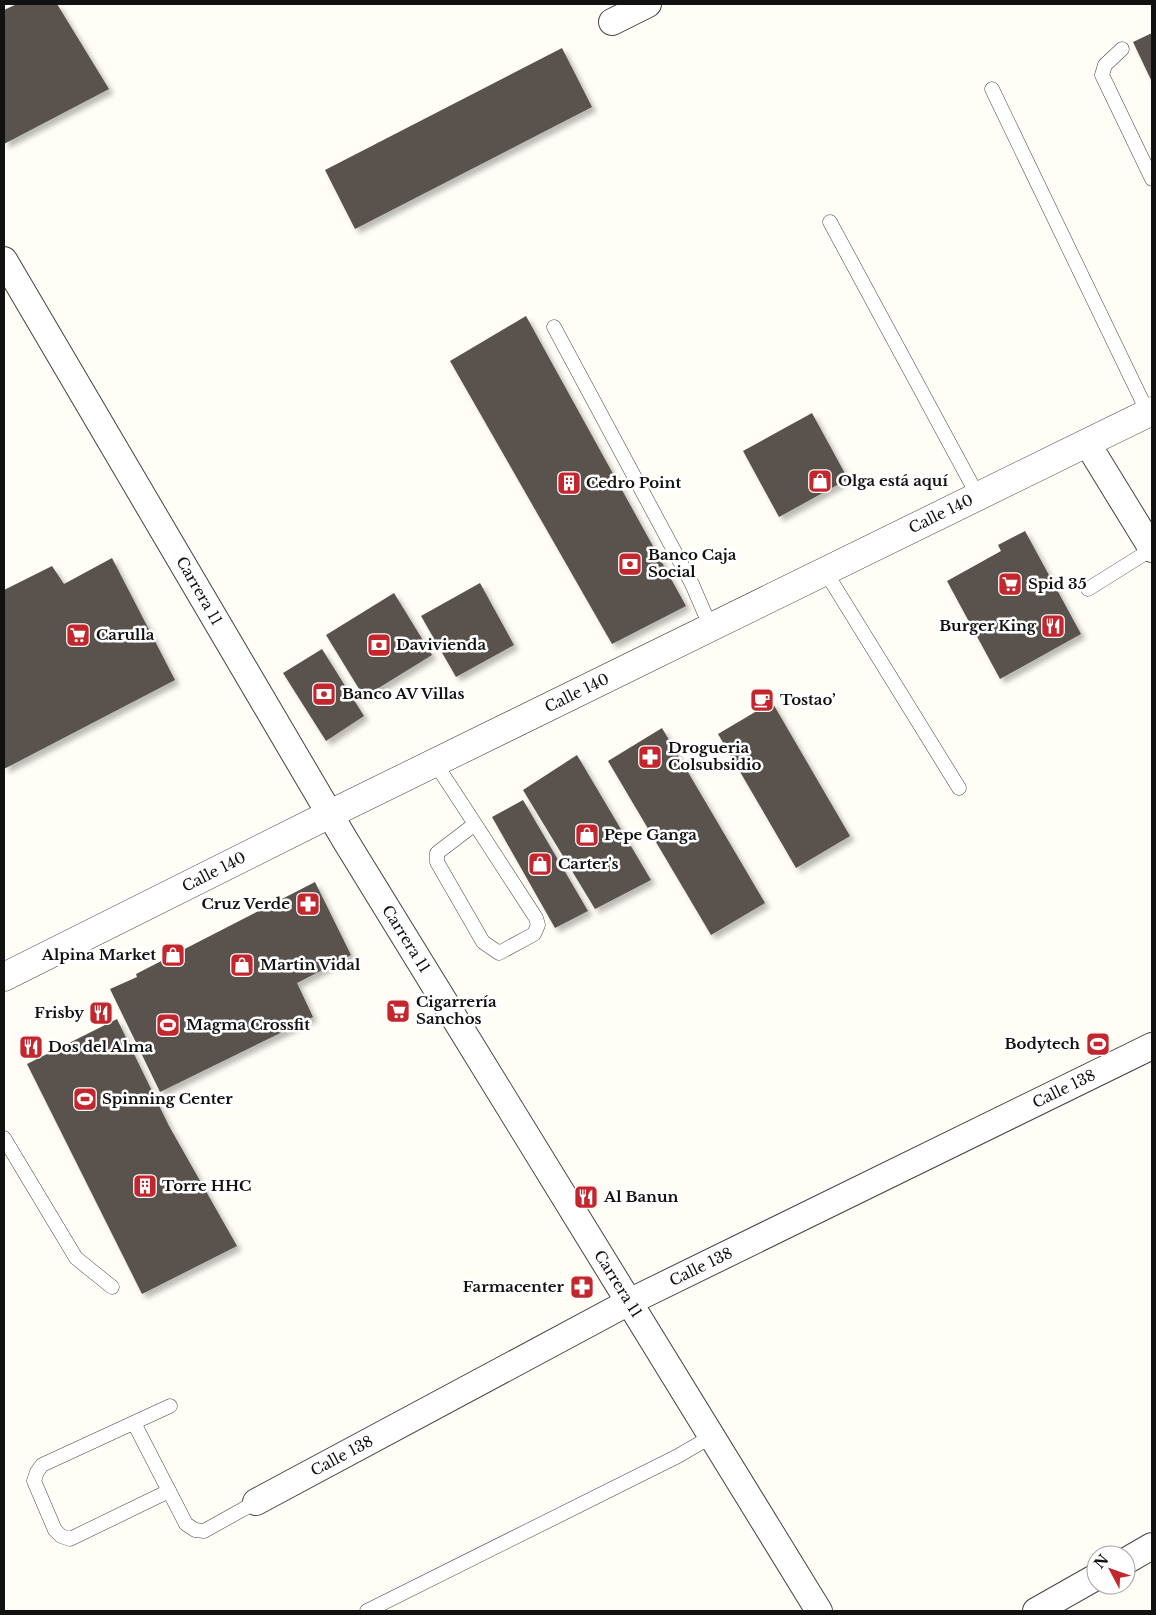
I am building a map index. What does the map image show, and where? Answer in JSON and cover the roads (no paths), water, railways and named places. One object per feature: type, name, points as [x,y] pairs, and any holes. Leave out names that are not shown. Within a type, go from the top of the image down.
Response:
[{"type":"street","points":[[612,22],[648,4]]},
{"type":"street","name":"Carrera 11","points":[[7,272],[330,814],[819,1611]]},
{"type":"street","name":"Calle 140","points":[[4,977],[330,814],[1150,412]]},
{"type":"street","points":[[1087,442],[1152,549]]},
{"type":"street","name":"Calle 138","points":[[256,1502],[629,1302],[1152,1046]]},
{"type":"street","points":[[1136,1555],[1152,1546]]},
{"type":"street","points":[[1036,1611],[1086,1583]]},
{"type":"lane","points":[[1122,49],[1105,65],[1102,75],[1152,179]]},
{"type":"lane","points":[[992,89],[1150,412]]},
{"type":"lane","points":[[830,222],[978,496]]},
{"type":"lane","points":[[554,327],[692,584],[711,628]]},
{"type":"lane","points":[[1088,589],[1152,549]]},
{"type":"lane","points":[[825,571],[959,788]]},
{"type":"lane","points":[[435,763],[475,824],[536,918],[538,925],[534,934],[499,953],[483,942],[437,862],[437,853],[475,824]]},
{"type":"lane","points":[[4,1138],[76,1258],[112,1287]]},
{"type":"lane","points":[[169,1490],[70,1539],[60,1536],[54,1530],[34,1481],[42,1465],[170,1406]]},
{"type":"lane","points":[[134,1423],[186,1524],[195,1530],[204,1531],[256,1502]]},
{"type":"lane","points":[[367,1611],[678,1456],[712,1436]]},
{"type":"place","name":"Olga está aquí","points":[[820,481]]},
{"type":"place","name":"Cedro Point","points":[[569,483]]},
{"type":"place","name":"Banco Caja Social","points":[[630,564]]},
{"type":"place","name":"Spid 35","points":[[1010,584]]},
{"type":"place","name":"Burger King","points":[[1053,626]]},
{"type":"place","name":"Carulla","points":[[78,635]]},
{"type":"place","name":"Davivienda","points":[[379,645]]},
{"type":"place","name":"Banco AV Villas","points":[[324,694]]},
{"type":"place","name":"Tostao’","points":[[762,700]]},
{"type":"place","name":"Drogueria Colsubsidio","points":[[650,757]]},
{"type":"place","name":"Pepe Ganga","points":[[587,835]]},
{"type":"place","name":"Carter's","points":[[540,864]]},
{"type":"place","name":"Cruz Verde","points":[[308,904]]},
{"type":"place","name":"Alpina Market","points":[[173,955]]},
{"type":"place","name":"Martin Vidal","points":[[242,965]]},
{"type":"place","name":"Cigarrería Sanchos","points":[[398,1011]]},
{"type":"place","name":"Frisby","points":[[101,1013]]},
{"type":"place","name":"Magma Crossfit","points":[[168,1025]]},
{"type":"place","name":"Bodytech","points":[[1098,1044]]},
{"type":"place","name":"Dos del Alma","points":[[31,1047]]},
{"type":"place","name":"Spinning Center","points":[[85,1099]]},
{"type":"place","name":"Torre HHC","points":[[145,1186]]},
{"type":"place","name":"Al Banun","points":[[586,1197]]},
{"type":"place","name":"Farmacenter","points":[[582,1287]]}]
